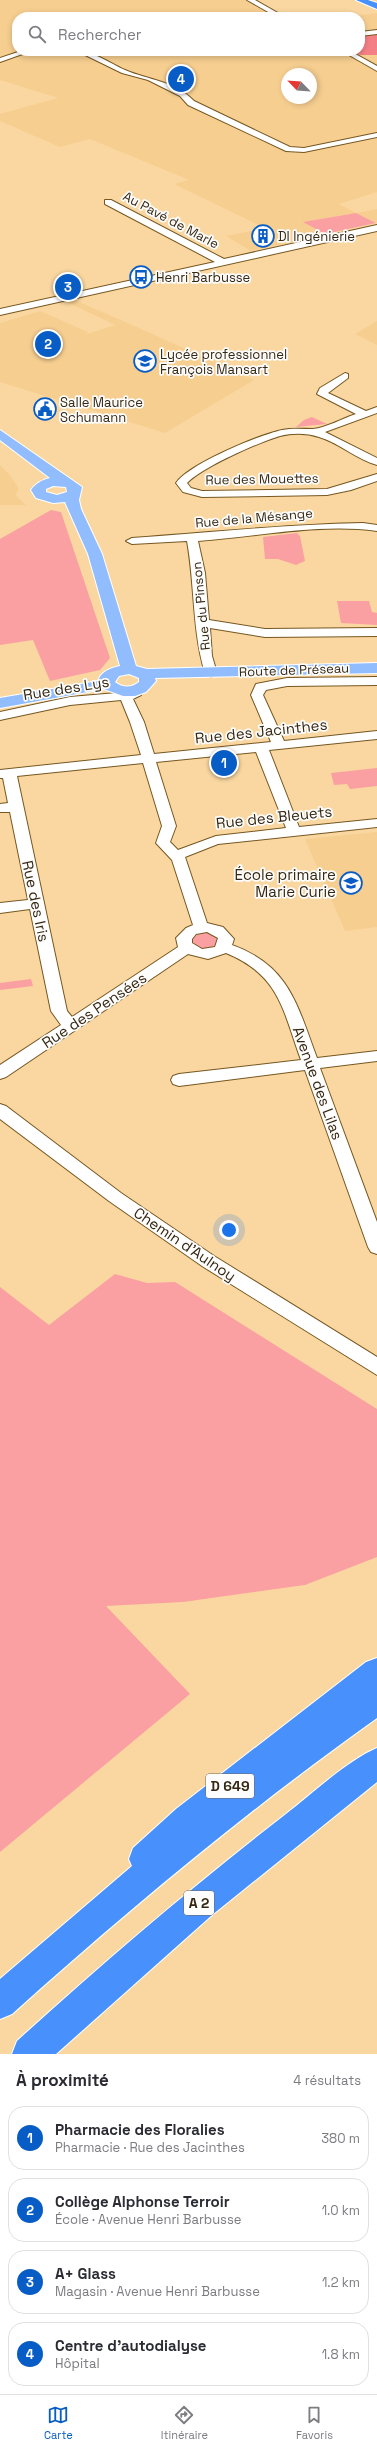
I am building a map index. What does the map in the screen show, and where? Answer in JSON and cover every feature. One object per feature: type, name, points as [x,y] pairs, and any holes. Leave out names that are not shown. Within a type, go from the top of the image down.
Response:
[{"type":"highway","points":[[360,0],[377,5]]},
{"type":"highway","points":[[367,0],[377,5]]},
{"type":"highway","name":"D 649","points":[[97,1915],[148,1856],[168,1836],[377,1672]]},
{"type":"highway","points":[[0,2002],[97,1915],[225,1812],[377,1700]]},
{"type":"highway","name":"A 2","points":[[30,2054],[132,1960],[213,1891],[377,1763]]},
{"type":"main road","points":[[0,434],[64,482],[74,487],[74,509],[95,554],[115,676],[113,689],[136,688]]},
{"type":"main road","points":[[0,439],[37,471],[41,477],[41,486],[38,490],[39,493],[51,498],[68,512],[84,546],[115,676]]},
{"type":"main road","points":[[41,486],[52,482],[64,482]]},
{"type":"main road","points":[[51,498],[63,498],[73,494]]},
{"type":"main road","name":"Route de Préseau","points":[[136,688],[211,673],[314,668],[377,668]]},
{"type":"main road","points":[[0,703],[115,676]]},
{"type":"main road","points":[[0,698],[40,689],[115,676],[136,688]]},
{"type":"street","points":[[250,0],[273,12]]},
{"type":"street","points":[[365,33],[377,32]]},
{"type":"street","points":[[0,60],[12,56]]},
{"type":"street","points":[[90,56],[124,72],[148,78],[183,94],[191,103],[289,149],[307,149],[377,135]]},
{"type":"street","points":[[354,56],[377,69]]},
{"type":"street","name":"Au Pavé de Marle","points":[[108,202],[222,262]]},
{"type":"street","points":[[0,310],[377,228]]},
{"type":"street","points":[[345,376],[324,390],[322,394],[365,414]]},
{"type":"street","points":[[314,432],[377,410]]},
{"type":"street","points":[[337,425],[336,434],[340,443]]},
{"type":"street","name":"Rue des Mouettes","points":[[376,461],[314,432],[289,432],[269,436],[200,468],[183,478],[181,485],[190,492],[202,494],[317,493],[347,488],[377,477]]},
{"type":"street","name":"Rue de la Mésange","points":[[132,541],[192,538],[315,527],[367,526],[377,528]]},
{"type":"street","name":"Rue du Pinson","points":[[192,538],[198,570],[206,656],[211,673]]},
{"type":"street","points":[[204,623],[265,633],[377,632]]},
{"type":"street","points":[[279,745],[257,695],[262,687],[287,682],[377,681]]},
{"type":"street","points":[[136,688],[136,722],[169,826],[163,843],[177,855],[201,928]]},
{"type":"street","name":"Rue des Lys","points":[[0,716],[136,688]]},
{"type":"street","name":"Rue des Jacinthes","points":[[4,773],[377,736]]},
{"type":"street","points":[[262,747],[294,832]]},
{"type":"street","name":"Rue des Iris","points":[[4,773],[16,807],[59,1011],[62,1017],[71,1025]]},
{"type":"street","points":[[0,808],[16,807]]},
{"type":"street","name":"Rue des Bleuets","points":[[177,855],[212,841],[377,823]]},
{"type":"street","points":[[0,908],[36,904]]},
{"type":"street","points":[[201,928],[213,928],[222,933],[226,939],[224,947],[217,952],[206,954],[195,953],[187,948],[184,942],[185,936],[191,931],[201,928]]},
{"type":"street","name":"Avenue des Lilas","points":[[224,947],[256,962],[279,982],[290,1004],[377,1247]]},
{"type":"street","name":"Rue des Pensées","points":[[0,1072],[187,948]]},
{"type":"street","points":[[180,1080],[377,1056]]},
{"type":"street","name":"Chemin d'Aulnoy","points":[[0,1110],[115,1197],[208,1261],[377,1367]]},
{"type":"shaded area","points":[[0,0],[247,0],[269,12],[12,12],[12,56],[365,56],[365,15],[377,13],[377,192],[339,204],[356,213],[304,222],[325,234],[251,251],[226,236],[265,228],[174,184],[189,180],[90,139],[60,147],[0,121],[0,114],[58,98],[0,80]]},
{"type":"shaded area","points":[[377,34],[377,55],[365,55],[365,35]]},
{"type":"shaded area","points":[[377,209],[377,223],[356,213]]},
{"type":"shaded area","points":[[356,213],[376,223],[325,234],[303,222]]},
{"type":"shaded area","name":"Lycée professionnel François Mansart","points":[[70,298],[254,380],[165,433],[0,382],[0,323],[40,311],[88,332],[87,334],[115,325],[63,300]]},
{"type":"shaded area","points":[[377,321],[377,345],[355,334]]},
{"type":"shaded area","points":[[312,417],[327,424],[296,427],[304,420]]},
{"type":"shaded area","points":[[0,465],[10,475],[19,489],[15,495],[26,505],[0,505]]},
{"type":"shaded area","points":[[51,510],[61,512],[110,658],[100,670],[50,681],[33,640],[0,645],[0,539]]},
{"type":"shaded area","points":[[297,533],[300,536],[305,561],[296,565],[278,559],[265,559],[263,537]]},
{"type":"shaded area","points":[[337,601],[369,601],[372,612],[377,613],[377,625],[341,623]]},
{"type":"shaded area","points":[[377,768],[377,786],[350,789],[347,784],[334,785],[331,773]]},
{"type":"shaded area","name":"École primaire Marie Curie","points":[[377,832],[377,927],[345,931],[305,839]]},
{"type":"shaded area","points":[[205,932],[215,934],[219,939],[214,948],[200,950],[191,944],[191,937]]},
{"type":"shaded area","points":[[31,979],[33,986],[0,990],[0,983]]},
{"type":"shaded area","points":[[115,1274],[147,1283],[175,1282],[377,1409],[377,1557],[305,1585],[183,1602],[106,1606],[190,1694],[0,1852],[0,1287],[49,1325]]},
{"type":"place","name":"Centre d'autodialyse","points":[[181,79]]},
{"type":"place","name":"DI Ingénierie","points":[[263,236]]},
{"type":"place","name":"Henri Barbusse","points":[[141,277]]},
{"type":"place","name":"A+ Glass","points":[[68,287]]},
{"type":"place","name":"Collège Alphonse Terroir","points":[[48,344]]},
{"type":"place","name":"Lycée professionnel François Mansart","points":[[145,361]]},
{"type":"place","name":"Salle Maurice Schumann","points":[[45,409]]},
{"type":"place","name":"Pharmacie des Floralies","points":[[224,763]]},
{"type":"place","name":"École primaire Marie Curie","points":[[351,883]]}]
